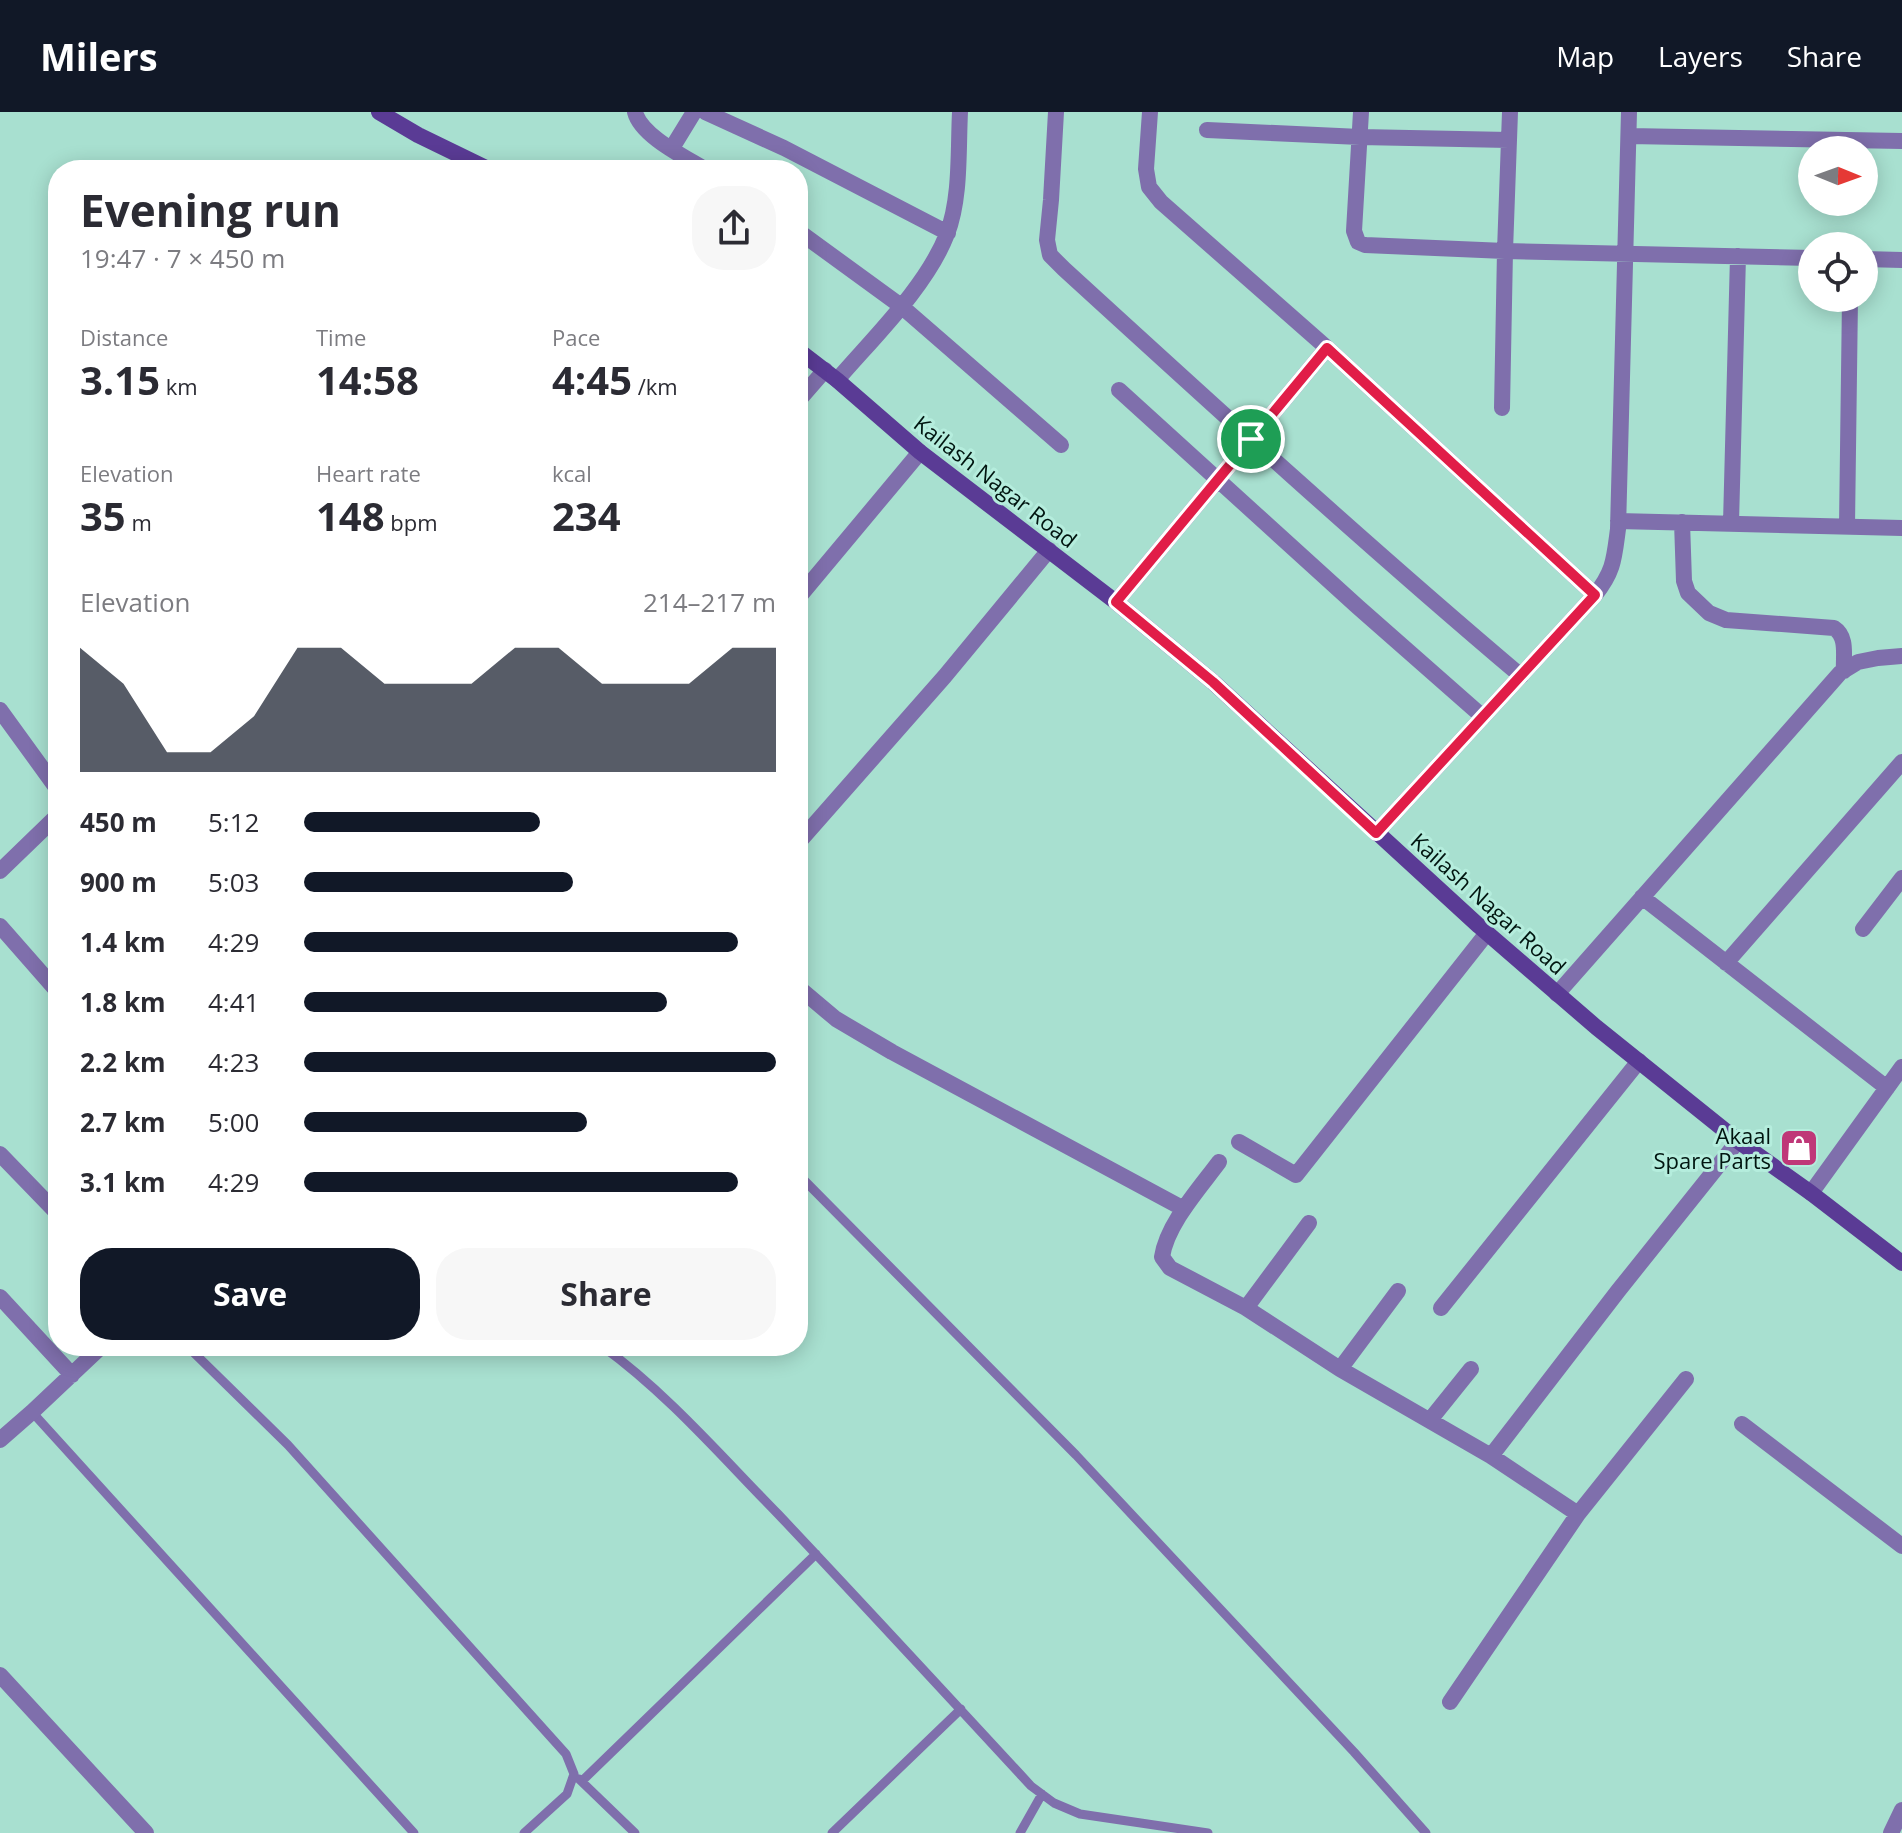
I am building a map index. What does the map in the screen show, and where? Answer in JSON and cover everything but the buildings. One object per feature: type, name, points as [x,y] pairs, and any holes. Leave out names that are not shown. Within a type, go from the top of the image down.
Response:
[{"type":"street","points":[[379,112],[469,160]]},
{"type":"street","points":[[635,112],[637,121],[647,132],[691,160]]},
{"type":"street","points":[[672,148],[694,112]]},
{"type":"street","points":[[705,112],[807,160]]},
{"type":"street","points":[[808,393],[831,375],[901,306],[928,271],[948,233],[955,197],[960,112]]},
{"type":"street","points":[[1056,112],[1047,240],[1050,255],[1398,572],[1521,676]]},
{"type":"street","points":[[1150,112],[1146,169],[1149,187],[1161,202],[1327,348],[1595,595]]},
{"type":"street","points":[[1361,112],[1354,231],[1358,242],[1365,245],[1798,258]]},
{"type":"street","points":[[1502,408],[1510,112]]},
{"type":"street","points":[[1376,833],[1595,595],[1614,563],[1618,521],[1629,112]]},
{"type":"street","points":[[1207,130],[1509,140]]},
{"type":"street","points":[[1629,136],[1902,141]]},
{"type":"street","points":[[808,160],[948,233]]},
{"type":"street","points":[[808,238],[901,306],[1061,445]]},
{"type":"street","points":[[1731,523],[1738,256]]},
{"type":"street","points":[[1878,259],[1902,260]]},
{"type":"street","points":[[1847,526],[1850,312]]},
{"type":"street","points":[[1116,602],[1327,348]]},
{"type":"street","name":"Kailash Nagar Road","points":[[808,358],[920,452],[1116,602],[1213,682],[1557,994],[1738,1141],[1902,1263]]},
{"type":"street","points":[[1119,390],[1483,717]]},
{"type":"street","points":[[808,586],[920,452]]},
{"type":"street","points":[[1618,521],[1902,528]]},
{"type":"street","points":[[1682,522],[1684,581],[1688,593],[1696,602],[1709,613],[1726,620],[1834,628],[1840,631],[1843,638],[1844,671]]},
{"type":"street","points":[[808,832],[945,676],[1049,550]]},
{"type":"street","points":[[1557,994],[1785,733],[1844,671],[1858,662],[1902,656]]},
{"type":"street","points":[[0,710],[48,776]]},
{"type":"street","points":[[1726,963],[1902,762]]},
{"type":"street","points":[[0,871],[48,825]]},
{"type":"street","points":[[1863,929],[1902,878]]},
{"type":"street","points":[[1642,897],[1887,1088]]},
{"type":"street","points":[[0,926],[48,981]]},
{"type":"street","points":[[1239,1142],[1296,1175],[1487,933]]},
{"type":"street","points":[[808,995],[836,1019],[892,1052],[1184,1209]]},
{"type":"street","points":[[1441,1308],[1639,1061]]},
{"type":"street","points":[[1811,1193],[1902,1067]]},
{"type":"street","points":[[1491,1456],[1738,1141]]},
{"type":"street","points":[[0,1154],[48,1204]]},
{"type":"street","points":[[1219,1162],[1184,1209],[1164,1244],[1162,1257],[1170,1268],[1246,1308],[1340,1369],[1491,1456],[1578,1514]]},
{"type":"street","points":[[1246,1308],[1309,1223]]},
{"type":"street","points":[[1340,1369],[1398,1291]]},
{"type":"street","points":[[0,1297],[48,1349]]},
{"type":"street","points":[[54,1356],[72,1375]]},
{"type":"street","points":[[0,1440],[92,1356]]},
{"type":"street","points":[[1430,1420],[1471,1369]]},
{"type":"street","points":[[1450,1702],[1578,1514],[1686,1379]]},
{"type":"street","points":[[1742,1424],[1902,1546]]},
{"type":"street","points":[[0,1675],[139,1831]]},
{"type":"street","points":[[1891,1833],[1902,1810]]},
{"type":"lane","points":[[808,1184],[1076,1455],[1426,1833]]},
{"type":"lane","points":[[197,1356],[288,1445],[566,1754],[578,1778],[635,1833]]},
{"type":"lane","points":[[616,1356],[669,1401],[1031,1786],[1054,1803],[1080,1814],[1208,1833]]},
{"type":"lane","points":[[32,1412],[414,1833]]},
{"type":"lane","points":[[524,1833],[567,1794],[578,1778],[816,1554]]},
{"type":"lane","points":[[832,1833],[961,1709]]},
{"type":"lane","points":[[1020,1833],[1042,1794]]},
{"type":"place","name":"Akaal Spare Parts","points":[[1799,1148]]},
{"type":"route","points":[[1327,348],[1595,595],[1376,833],[1213,682],[1116,602],[1251,439],[1327,348]]}]
